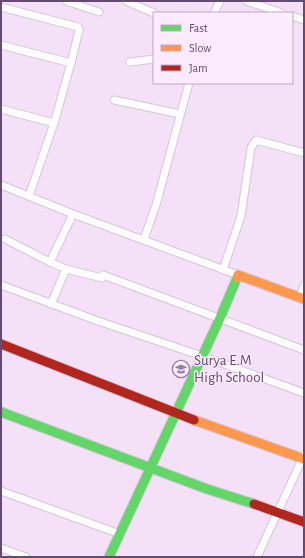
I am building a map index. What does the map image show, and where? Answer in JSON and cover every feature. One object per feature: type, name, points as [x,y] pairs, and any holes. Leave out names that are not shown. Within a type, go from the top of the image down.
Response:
[{"type":"street","points":[[66,1],[99,12]]},
{"type":"street","points":[[126,1],[153,13]]},
{"type":"street","points":[[214,12],[220,1]]},
{"type":"street","points":[[246,1],[279,12]]},
{"type":"street","points":[[1,7],[78,27],[79,30],[72,63],[54,123],[29,196]]},
{"type":"street","points":[[293,16],[304,20]]},
{"type":"street","points":[[1,45],[72,63]]},
{"type":"street","points":[[130,62],[153,59]]},
{"type":"street","points":[[144,239],[156,205],[189,84]]},
{"type":"street","points":[[114,100],[180,114]]},
{"type":"street","points":[[1,109],[54,123]]},
{"type":"street","points":[[223,270],[241,216],[251,148],[256,140],[304,153]]},
{"type":"street","points":[[1,185],[73,214],[302,298],[304,286]]},
{"type":"street","points":[[50,262],[73,214]]},
{"type":"street","points":[[5,239],[66,269],[102,276],[304,350]]},
{"type":"street","points":[[52,304],[66,269]]},
{"type":"street","points":[[109,557],[220,318],[238,275]]},
{"type":"street","points":[[1,286],[304,393]]},
{"type":"street","points":[[1,344],[175,413],[304,457],[257,557]]},
{"type":"street","points":[[1,412],[99,450],[304,522]]},
{"type":"street","points":[[1,491],[120,534]]},
{"type":"street","points":[[1,548],[26,557]]},
{"type":"shaded area","points":[[1,1],[304,1],[304,557],[1,557]]},
{"type":"traffic: fast","points":[[109,557],[220,318],[237,278]]},
{"type":"traffic: fast","points":[[1,412],[207,489],[254,504]]},
{"type":"traffic: slow","points":[[237,278],[238,275],[304,299]]},
{"type":"traffic: slow","points":[[194,420],[304,459]]},
{"type":"traffic: jam","points":[[1,344],[194,420]]},
{"type":"traffic: jam","points":[[254,504],[304,522]]},
{"type":"place","name":"Surya E.M High School","points":[[181,369]]}]
